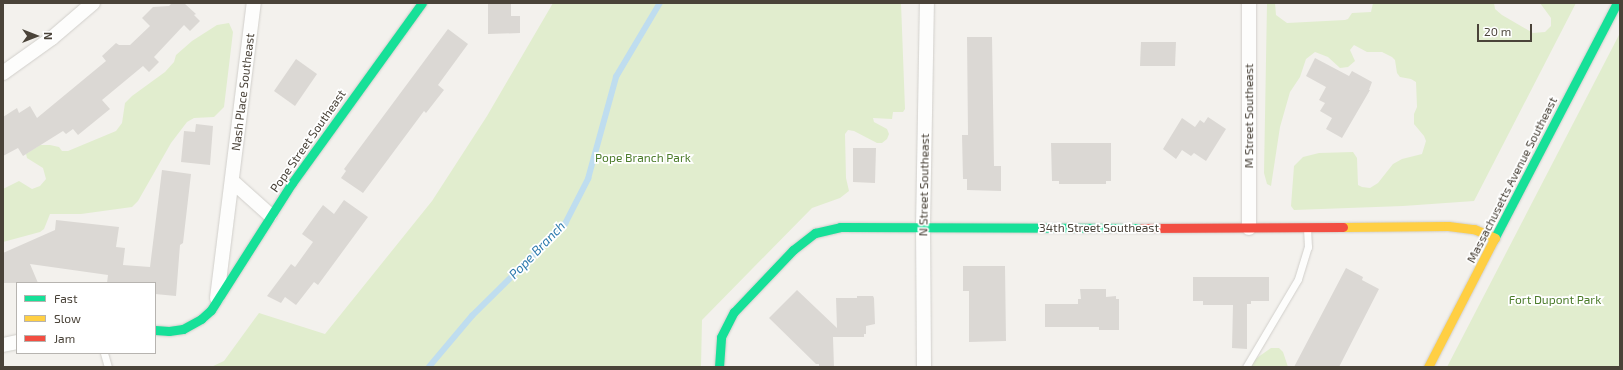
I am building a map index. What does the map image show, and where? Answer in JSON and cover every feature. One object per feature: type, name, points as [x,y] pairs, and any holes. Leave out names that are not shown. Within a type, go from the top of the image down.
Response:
[{"type":"street","points":[[3,73],[43,46],[93,3]]},
{"type":"street","name":"Nash Place Southeast","points":[[218,299],[254,3]]},
{"type":"street","name":"Pope Street Southeast","points":[[218,299],[270,216],[333,124],[422,3]]},
{"type":"street","name":"N Street Southeast","points":[[924,367],[923,228],[927,3]]},
{"type":"street","name":"M Street Southeast","points":[[1248,3],[1249,228]]},
{"type":"street","name":"Massachusetts Avenue Southeast","points":[[1428,367],[1618,3]]},
{"type":"street","points":[[232,181],[270,216]]},
{"type":"street","name":"34th Street Southeast","points":[[719,367],[721,337],[734,312],[793,250],[815,234],[831,228],[1249,228],[1457,226],[1483,232],[1495,238]]},
{"type":"street","points":[[156,330],[176,330],[189,326],[206,315],[218,299]]},
{"type":"street","points":[[3,345],[16,342]]},
{"type":"lane","points":[[1246,367],[1298,279],[1308,247],[1307,227]]},
{"type":"lane","points":[[104,354],[108,367]]},
{"type":"green space","name":"Pope Branch Park","points":[[553,3],[901,3],[905,109],[903,112],[893,112],[892,119],[873,118],[874,122],[887,129],[889,134],[887,139],[882,143],[877,143],[854,131],[848,130],[845,134],[846,178],[849,191],[840,198],[812,208],[702,320],[701,367],[211,367],[224,361],[259,313],[325,334],[432,201],[487,116]]},
{"type":"green space","points":[[1267,3],[1275,3],[1276,15],[1287,23],[1345,20],[1348,19],[1352,13],[1371,12],[1373,3],[1494,3],[1495,9],[1502,15],[1533,33],[1545,32],[1551,26],[1551,18],[1540,3],[1576,3],[1474,201],[1403,206],[1294,210],[1291,206],[1294,166],[1303,157],[1319,153],[1353,152],[1357,158],[1358,185],[1370,188],[1378,183],[1393,164],[1402,159],[1422,154],[1426,141],[1424,136],[1414,124],[1414,114],[1417,107],[1416,82],[1411,79],[1400,77],[1397,73],[1395,60],[1392,57],[1382,52],[1367,52],[1354,45],[1350,50],[1355,61],[1348,67],[1340,68],[1328,57],[1315,52],[1306,59],[1300,77],[1290,92],[1280,127],[1271,186],[1267,184],[1264,173]]},
{"type":"green space","points":[[229,23],[233,32],[224,107],[214,117],[194,118],[187,122],[171,143],[138,201],[132,207],[81,214],[50,214],[44,229],[40,232],[3,242],[3,189],[19,181],[32,189],[40,186],[46,179],[43,168],[27,158],[26,154],[40,145],[50,145],[59,147],[62,151],[68,151],[116,131],[122,123],[125,103],[132,96],[165,72],[174,62],[176,55],[192,41],[217,25]]},
{"type":"green space","name":"Fort Dupont Park","points":[[1620,33],[1620,367],[1447,367]]},
{"type":"green space","points":[[1271,348],[1279,348],[1283,352],[1288,367],[1244,367]]},
{"type":"building","points":[[172,3],[184,3],[196,14],[194,15],[200,21],[190,31],[184,25],[154,57],[159,62],[149,72],[143,66],[102,100],[110,109],[78,135],[73,129],[66,134],[63,131],[23,156],[18,148],[3,156],[3,117],[17,108],[19,113],[30,106],[37,118],[106,61],[102,56],[116,43],[119,45],[130,45],[150,26],[142,18],[153,7],[169,6]]},
{"type":"building","points":[[488,3],[511,3],[511,16],[520,16],[520,33],[488,34]]},
{"type":"building","points":[[448,29],[468,44],[438,85],[444,90],[426,113],[424,111],[363,193],[341,178],[346,171],[344,169]]},
{"type":"building","points":[[967,37],[992,37],[994,166],[1001,166],[1001,191],[967,190],[967,179],[963,179],[962,135],[968,135]]},
{"type":"building","points":[[1141,42],[1176,42],[1175,66],[1140,66]]},
{"type":"building","points":[[1315,58],[1349,76],[1352,71],[1372,82],[1370,90],[1342,138],[1326,129],[1332,118],[1320,111],[1325,103],[1319,100],[1326,87],[1306,76]]},
{"type":"building","points":[[296,59],[317,74],[295,106],[274,91]]},
{"type":"building","points":[[1208,117],[1226,129],[1206,161],[1194,153],[1191,156],[1182,150],[1176,159],[1163,149],[1182,118],[1195,127],[1200,120],[1204,123]]},
{"type":"building","points":[[196,124],[213,126],[210,165],[181,162],[184,131],[195,132]]},
{"type":"building","points":[[1051,143],[1111,143],[1111,181],[1106,181],[1106,184],[1059,184],[1059,181],[1052,181]]},
{"type":"building","points":[[853,148],[876,148],[875,183],[853,182]]},
{"type":"building","points":[[162,170],[191,174],[183,243],[180,245],[176,296],[156,294],[156,282],[107,282],[108,275],[30,264],[38,282],[3,283],[3,253],[55,230],[56,220],[119,227],[116,247],[125,248],[123,265],[150,267]]},
{"type":"building","points":[[344,200],[368,217],[318,285],[314,282],[296,305],[285,297],[281,303],[267,296],[291,264],[295,267],[313,242],[302,234],[323,205],[334,214]]},
{"type":"building","points":[[963,266],[1005,266],[1006,341],[969,342],[969,291],[963,291]]},
{"type":"building","points":[[1346,268],[1363,277],[1362,280],[1379,289],[1339,367],[1294,367]]},
{"type":"building","points":[[1193,277],[1269,277],[1269,301],[1251,301],[1251,304],[1247,304],[1247,349],[1232,348],[1233,305],[1203,305],[1203,301],[1193,301]]},
{"type":"building","points":[[1080,289],[1106,289],[1106,297],[1116,296],[1116,299],[1119,299],[1119,330],[1099,330],[1099,327],[1045,327],[1045,304],[1078,304],[1078,299],[1081,299]]},
{"type":"building","points":[[797,290],[837,328],[836,298],[873,296],[874,298],[875,324],[866,326],[866,334],[864,334],[864,337],[833,337],[834,367],[819,367],[819,364],[816,364],[769,318]]},
{"type":"waterway","name":"Pope Branch","points":[[429,367],[472,316],[565,224],[588,179],[616,77],[660,3]]},
{"type":"traffic: fast","points":[[156,330],[169,331],[183,329],[201,319],[211,310],[292,183],[422,3]]},
{"type":"traffic: fast","points":[[1494,239],[1617,3]]},
{"type":"traffic: fast","points":[[719,367],[721,337],[734,312],[793,250],[815,233],[840,227],[1142,228]]},
{"type":"traffic: slow","points":[[1343,227],[1448,226],[1474,229],[1495,238]]},
{"type":"traffic: slow","points":[[1428,367],[1494,239]]},
{"type":"traffic: jam","points":[[1142,228],[1343,227]]}]
